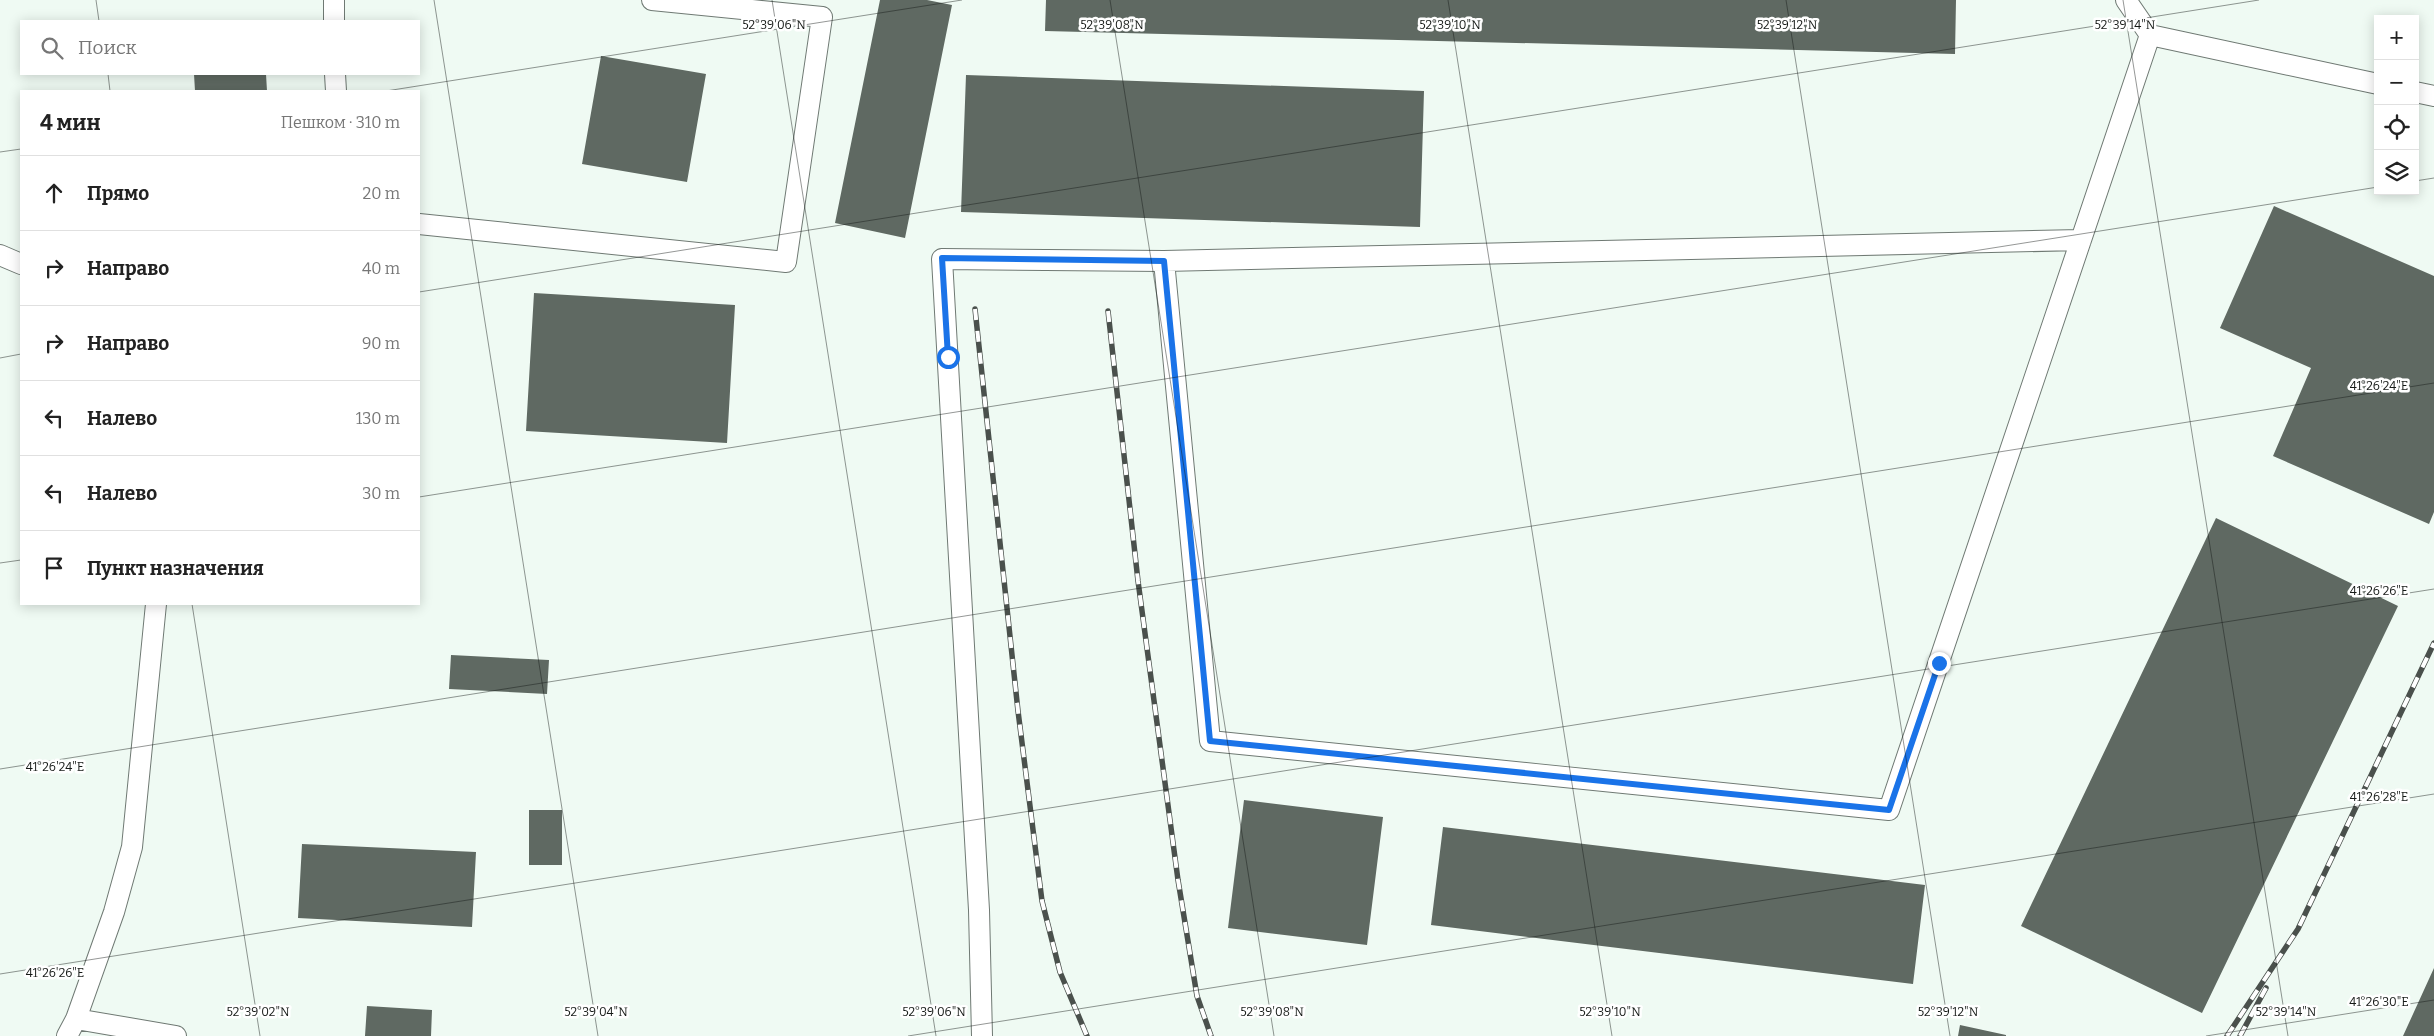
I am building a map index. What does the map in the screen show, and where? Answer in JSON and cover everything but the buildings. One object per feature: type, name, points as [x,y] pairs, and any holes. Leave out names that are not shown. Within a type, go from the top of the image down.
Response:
[{"type":"lane","points":[[334,0],[334,20]]},
{"type":"lane","points":[[420,224],[786,262],[822,17],[652,0]]},
{"type":"lane","points":[[2126,0],[2150,35],[2374,83]]},
{"type":"lane","points":[[1164,261],[1210,741],[1889,810],[2150,35]]},
{"type":"lane","points":[[336,75],[336,90]]},
{"type":"lane","points":[[2419,93],[2434,96]]},
{"type":"lane","points":[[982,1036],[979,910],[942,258],[1164,261],[2081,240]]},
{"type":"lane","points":[[0,256],[20,264]]},
{"type":"lane","points":[[156,605],[132,847],[114,912],[71,1028],[176,1036]]},
{"type":"railway","points":[[975,309],[1018,711],[1042,901],[1060,972],[1087,1036]]},
{"type":"railway","points":[[1108,311],[1138,581],[1178,880],[1197,996],[1211,1036]]},
{"type":"railway","points":[[2227,1036],[2298,929],[2434,643]]},
{"type":"railway","points":[[2240,1036],[2266,988]]},
{"type":"route","points":[[948,357],[942,258],[1164,261],[1210,741],[1889,810],[1939,663]]}]
